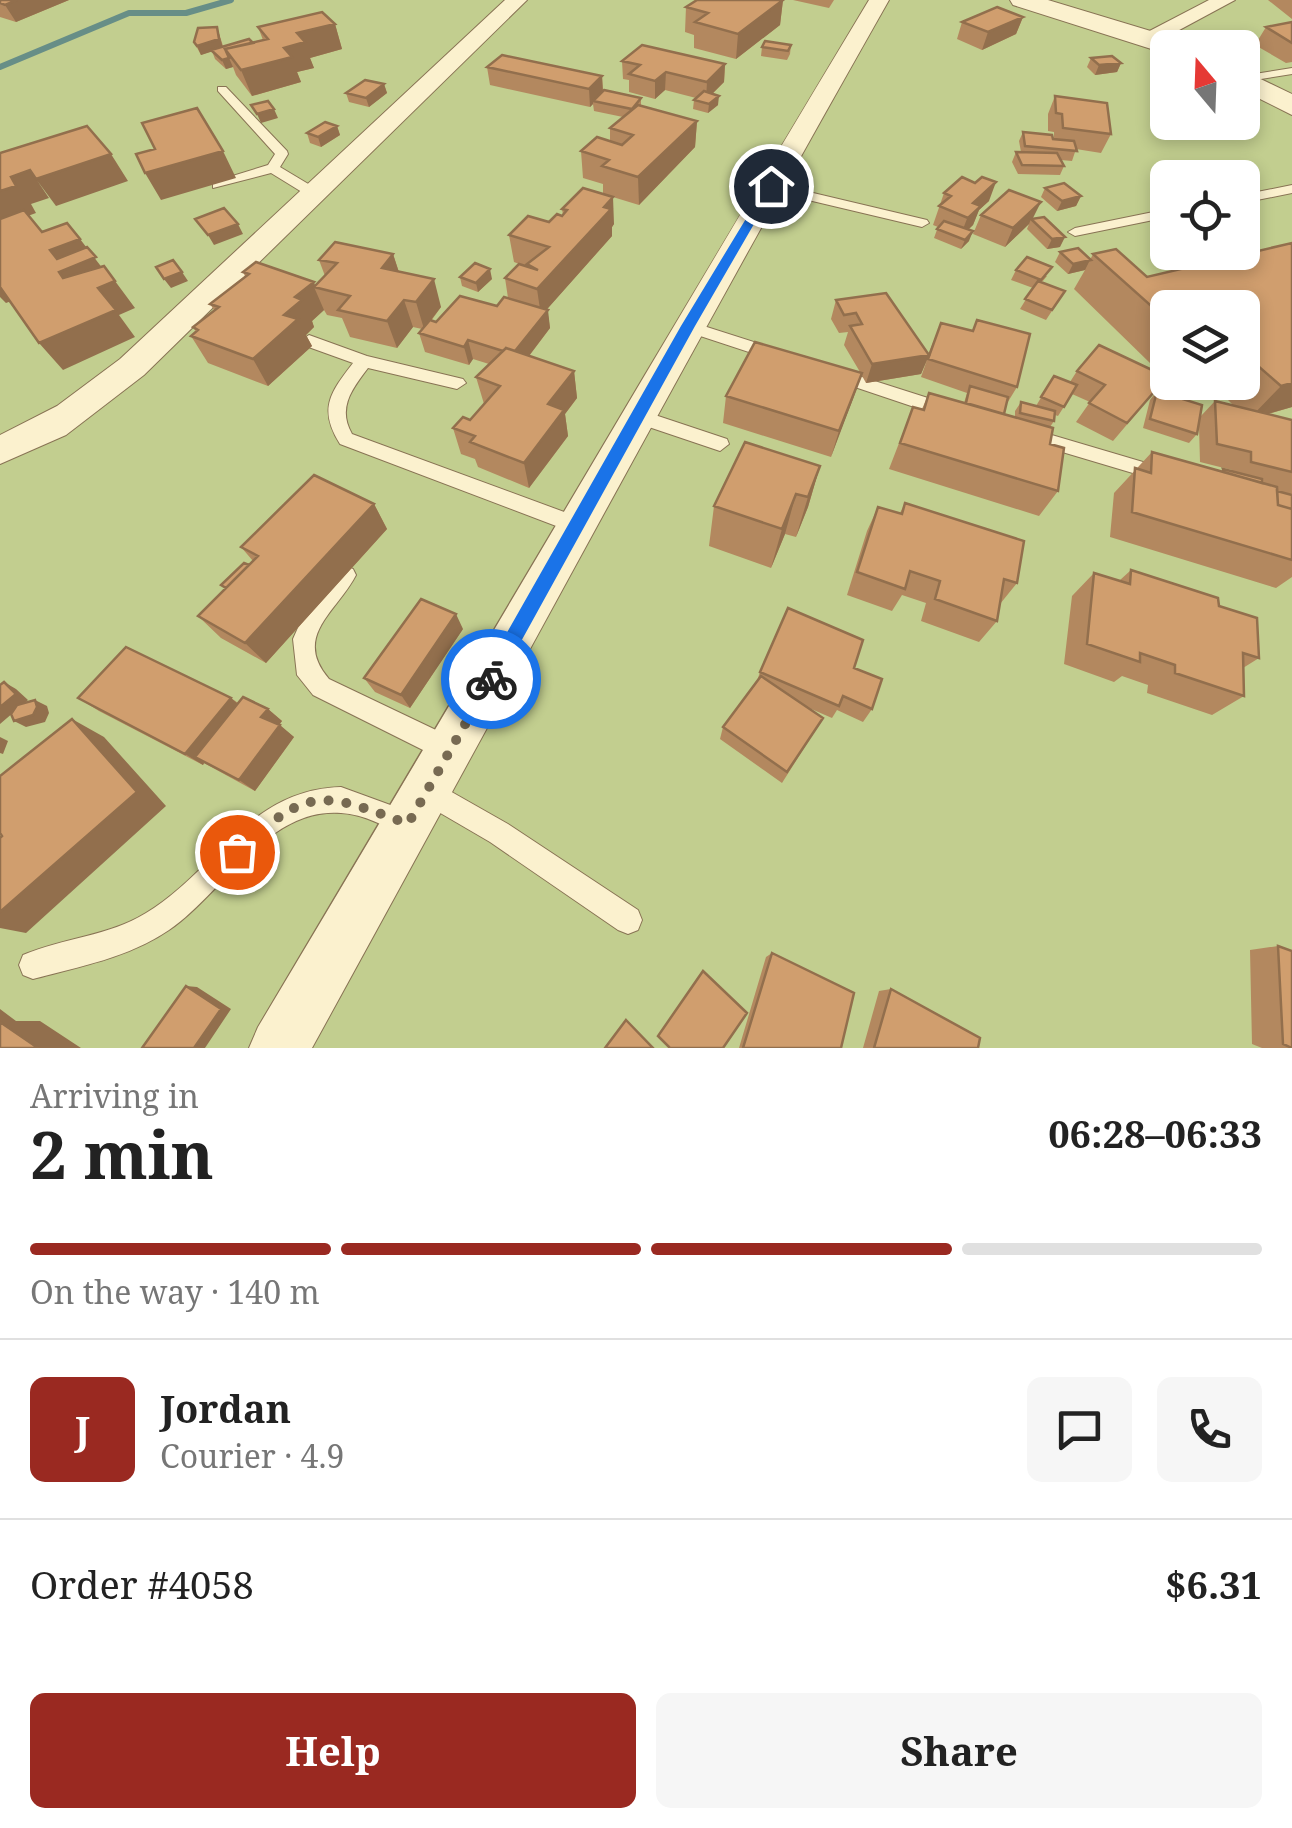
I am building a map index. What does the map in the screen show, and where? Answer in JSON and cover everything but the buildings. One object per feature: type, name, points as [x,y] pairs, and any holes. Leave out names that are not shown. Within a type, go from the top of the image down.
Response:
[{"type":"street","points":[[0,450],[22,443],[70,416],[132,368],[517,0]]},
{"type":"street","points":[[279,1048],[640,417],[688,326],[879,0]]},
{"type":"street","points":[[1022,0],[1149,37],[1225,0]]},
{"type":"street","points":[[1260,88],[1292,106]]},
{"type":"lane","points":[[1260,77],[1292,72]]},
{"type":"lane","points":[[218,185],[273,168],[282,154],[222,89]]},
{"type":"lane","points":[[273,168],[315,194]]},
{"type":"lane","points":[[771,186],[922,223]]},
{"type":"lane","points":[[1260,195],[1292,189]]},
{"type":"lane","points":[[1075,232],[1150,217]]},
{"type":"lane","points":[[688,326],[801,363]]},
{"type":"lane","points":[[308,341],[364,360],[457,382]]},
{"type":"lane","points":[[364,360],[336,402],[334,412],[346,439],[578,526]]},
{"type":"lane","points":[[820,369],[968,418]]},
{"type":"lane","points":[[640,417],[720,444]]},
{"type":"lane","points":[[1004,428],[1181,480]]},
{"type":"lane","points":[[346,576],[316,612],[304,639],[305,668],[321,687],[450,750]]},
{"type":"lane","points":[[33,965],[112,944],[159,922],[263,828],[309,800],[417,807],[516,844],[628,920]]},
{"type":"green space","points":[[0,0],[1292,0],[1292,1048],[0,1048]]},
{"type":"waterway","points":[[0,67],[129,13],[186,13],[231,0]]},
{"type":"way so far","points":[[237,852],[263,828],[309,800],[343,800],[408,824],[440,762],[491,679]]},
{"type":"route","points":[[491,679],[688,326],[771,186]]}]
